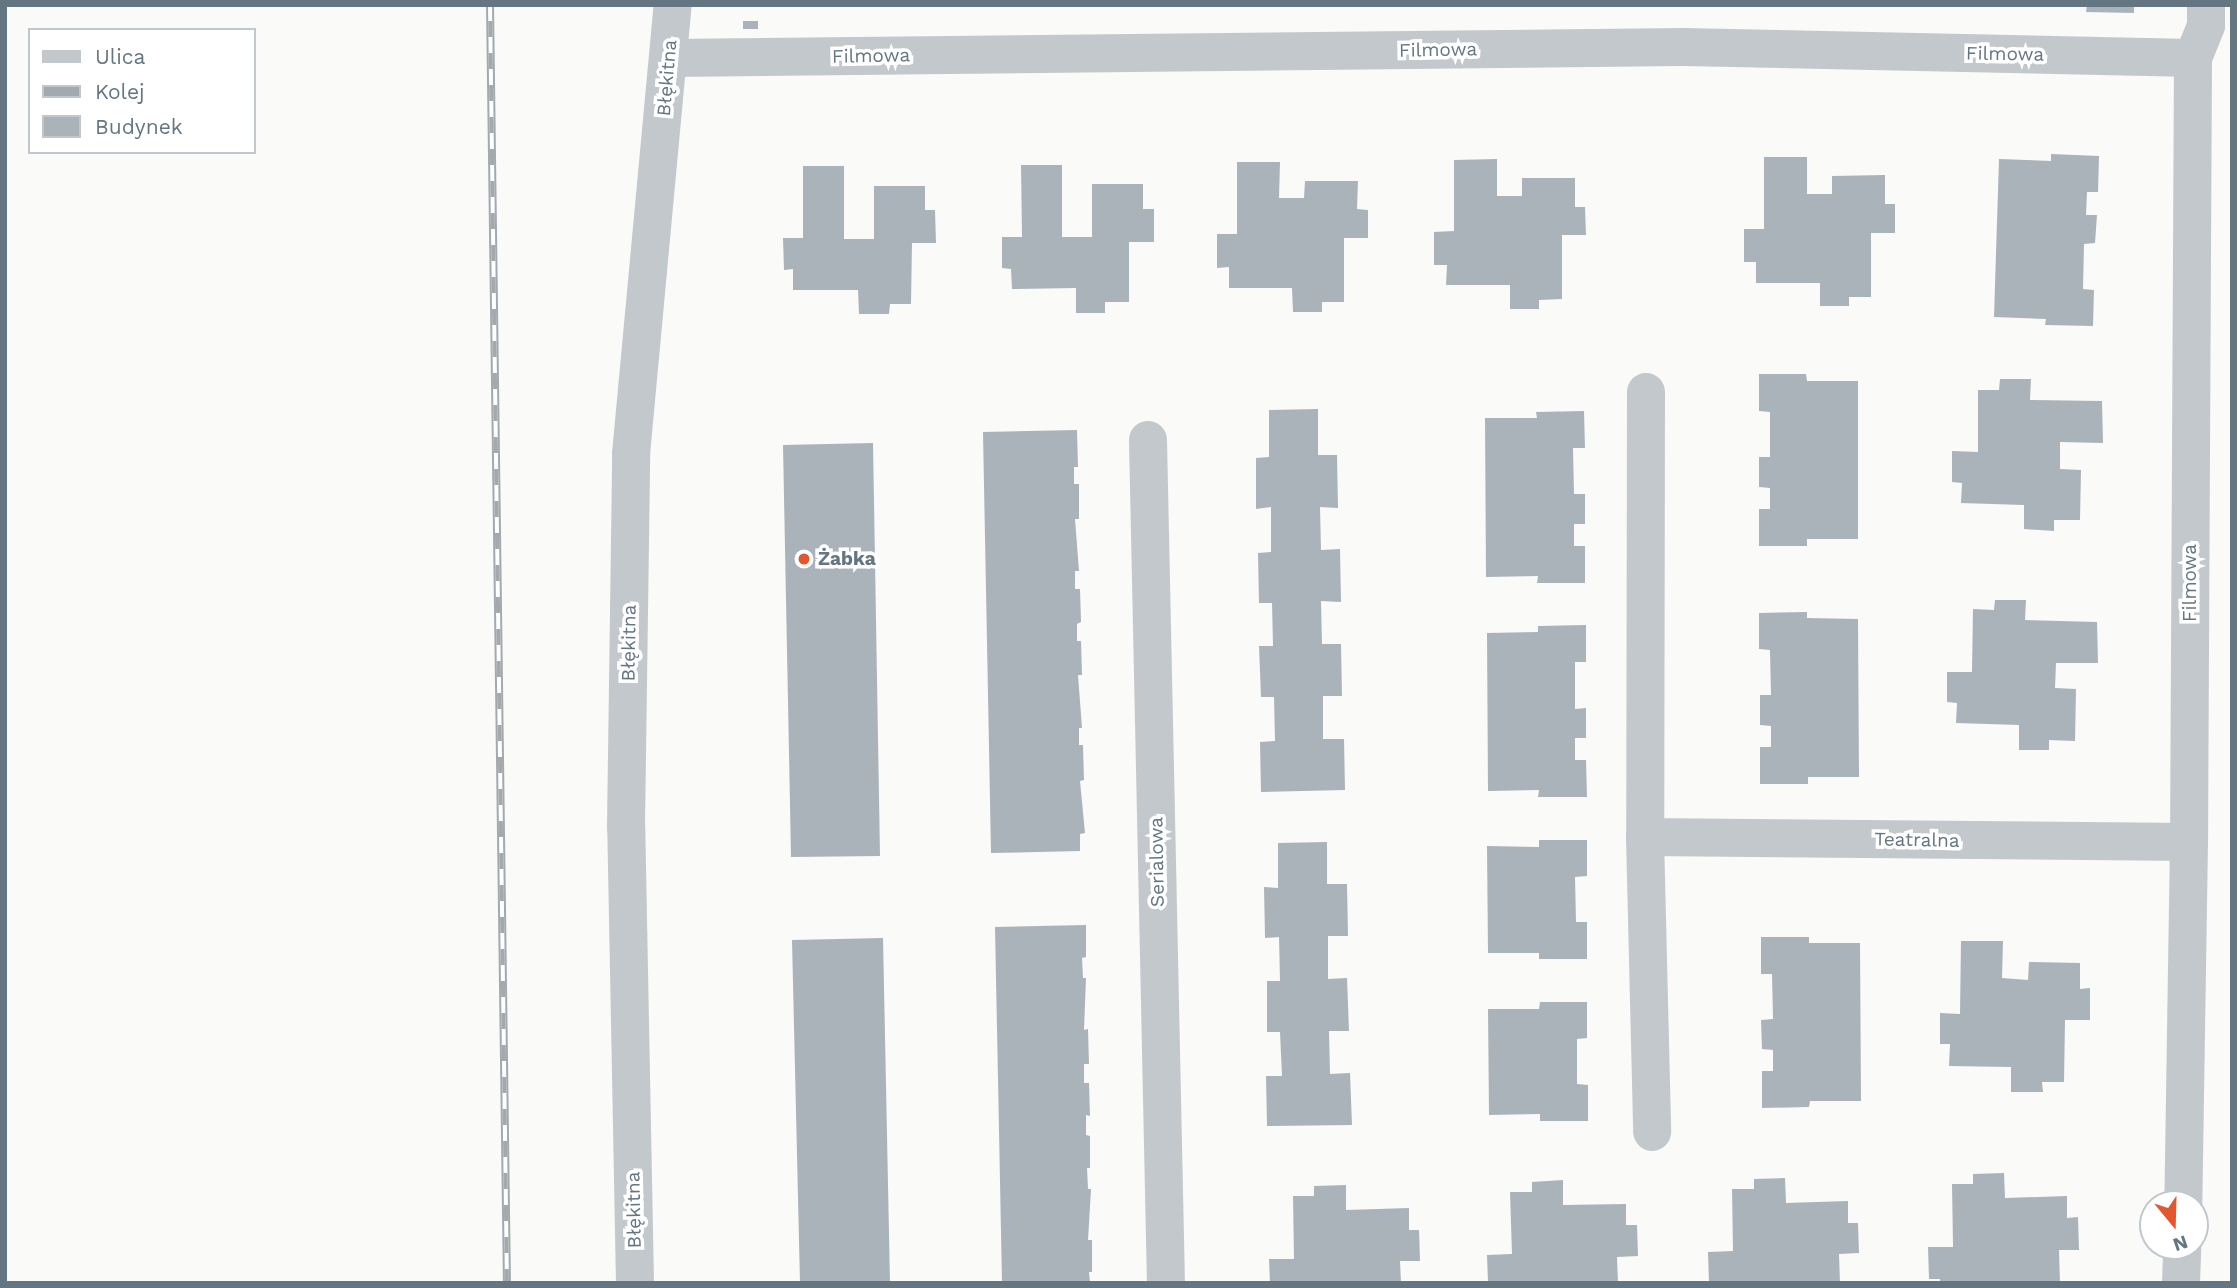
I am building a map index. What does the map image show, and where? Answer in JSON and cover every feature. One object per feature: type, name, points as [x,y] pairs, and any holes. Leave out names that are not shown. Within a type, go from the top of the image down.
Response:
[{"type":"street","name":"Błękitna","points":[[635,1283],[626,827],[631,454],[673,5]]},
{"type":"street","points":[[2193,58],[2206,25],[2206,5]]},
{"type":"street","name":"Filmowa","points":[[670,58],[1683,47],[2193,58],[2189,842],[2183,1190]]},
{"type":"street","points":[[1646,392],[1645,837],[1652,1132]]},
{"type":"street","name":"Serialowa","points":[[1148,440],[1166,1283]]},
{"type":"street","name":"Teatralna","points":[[1645,837],[2189,842]]},
{"type":"street","points":[[2181,1283],[2182,1260]]},
{"type":"building","points":[[2087,5],[2134,5],[2134,13],[2086,12]]},
{"type":"building","points":[[743,21],[758,21],[758,29],[743,29]]},
{"type":"building","points":[[2051,154],[2099,156],[2098,192],[2087,192],[2086,215],[2097,215],[2095,243],[2084,244],[2083,289],[2094,290],[2093,326],[2045,325],[2046,319],[1994,317],[1999,159],[2051,161]]},
{"type":"building","points":[[1764,157],[1807,157],[1807,194],[1832,194],[1832,176],[1885,175],[1885,204],[1895,204],[1895,233],[1871,233],[1871,297],[1849,297],[1849,306],[1820,306],[1820,283],[1756,283],[1756,262],[1744,262],[1744,229],[1764,229]]},
{"type":"building","points":[[1497,159],[1497,196],[1522,196],[1522,178],[1575,178],[1575,207],[1585,207],[1586,235],[1562,235],[1562,299],[1539,300],[1539,309],[1510,309],[1510,285],[1446,285],[1447,265],[1434,265],[1434,232],[1454,231],[1454,160]]},
{"type":"building","points":[[1237,162],[1280,162],[1279,198],[1304,198],[1305,181],[1358,181],[1357,209],[1368,210],[1368,238],[1344,238],[1344,302],[1322,302],[1322,312],[1293,312],[1292,288],[1229,288],[1229,267],[1217,268],[1217,234],[1237,234]]},
{"type":"building","points":[[1021,165],[1062,165],[1062,237],[1092,237],[1092,184],[1143,184],[1143,209],[1154,209],[1154,242],[1129,242],[1129,302],[1105,302],[1105,313],[1076,313],[1076,288],[1012,289],[1011,269],[1002,268],[1002,237],[1022,237]]},
{"type":"building","points":[[803,166],[844,166],[844,239],[874,239],[874,186],[925,186],[925,210],[935,210],[936,243],[912,243],[911,304],[890,304],[889,314],[859,314],[858,290],[793,290],[793,269],[784,270],[783,238],[803,238]]},
{"type":"building","points":[[1759,374],[1806,374],[1807,381],[1858,381],[1858,539],[1807,539],[1807,546],[1759,546],[1759,509],[1770,509],[1770,488],[1759,487],[1759,457],[1770,457],[1770,412],[1759,411]]},
{"type":"building","points":[[2000,379],[2031,379],[2030,400],[2102,401],[2103,443],[2060,442],[2060,469],[2081,470],[2080,520],[2054,520],[2054,531],[2024,529],[2024,505],[1961,503],[1962,483],[1952,482],[1952,451],[1978,452],[1978,390],[1999,390]]},
{"type":"building","points":[[1318,409],[1318,455],[1337,455],[1338,508],[1320,507],[1321,550],[1340,549],[1341,602],[1321,601],[1322,644],[1341,644],[1342,696],[1323,696],[1323,739],[1344,739],[1345,790],[1261,792],[1260,742],[1275,741],[1274,697],[1261,697],[1259,646],[1273,646],[1272,603],[1259,603],[1258,553],[1271,552],[1271,507],[1256,509],[1256,458],[1269,457],[1269,410]]},
{"type":"building","points":[[1584,411],[1585,448],[1573,448],[1574,494],[1585,494],[1585,524],[1574,524],[1574,546],[1585,546],[1585,583],[1537,583],[1538,576],[1486,577],[1485,418],[1537,418],[1536,412]]},
{"type":"building","points":[[1077,430],[1078,467],[1074,467],[1074,484],[1079,484],[1079,519],[1075,519],[1079,571],[1075,571],[1075,589],[1080,589],[1081,622],[1077,624],[1077,641],[1081,641],[1082,675],[1078,675],[1082,728],[1079,728],[1079,745],[1083,745],[1084,780],[1080,781],[1085,833],[1080,834],[1080,851],[991,853],[983,432]]},
{"type":"building","points":[[873,443],[880,856],[791,857],[783,445]]},
{"type":"building","points":[[1995,600],[2026,600],[2025,620],[2097,622],[2098,663],[2056,663],[2055,688],[2076,689],[2075,741],[2049,740],[2049,750],[2019,750],[2019,725],[1956,723],[1957,703],[1947,702],[1947,672],[1972,672],[1973,609],[1994,610]]},
{"type":"building","points":[[1807,612],[1807,618],[1858,619],[1859,777],[1808,777],[1808,784],[1760,784],[1760,747],[1771,747],[1771,726],[1760,725],[1760,695],[1771,695],[1770,650],[1759,649],[1759,613]]},
{"type":"building","points":[[1586,625],[1586,662],[1575,662],[1575,709],[1586,708],[1586,738],[1575,738],[1575,760],[1586,760],[1587,797],[1538,797],[1539,790],[1488,791],[1487,633],[1538,632],[1538,626]]},
{"type":"building","points":[[1539,840],[1587,840],[1587,876],[1575,877],[1576,922],[1587,922],[1587,959],[1539,959],[1539,953],[1488,953],[1487,846],[1539,847]]},
{"type":"building","points":[[1327,842],[1327,884],[1347,884],[1348,936],[1328,936],[1328,979],[1347,978],[1349,1031],[1329,1031],[1330,1074],[1350,1073],[1352,1125],[1267,1126],[1266,1076],[1282,1076],[1280,1032],[1267,1032],[1267,981],[1280,981],[1279,937],[1265,938],[1264,887],[1278,888],[1278,843]]},
{"type":"building","points":[[1086,925],[1086,957],[1082,958],[1083,978],[1086,978],[1084,1030],[1088,1029],[1089,1064],[1084,1064],[1084,1083],[1089,1083],[1090,1116],[1086,1115],[1086,1135],[1090,1136],[1090,1168],[1087,1168],[1088,1189],[1091,1189],[1088,1240],[1092,1240],[1090,1283],[1002,1283],[995,927]]},
{"type":"building","points":[[1761,937],[1809,937],[1809,943],[1860,943],[1861,1101],[1810,1101],[1809,1107],[1762,1108],[1762,1071],[1773,1071],[1773,1050],[1762,1049],[1761,1020],[1773,1019],[1772,974],[1761,974]]},
{"type":"building","points":[[883,938],[890,1283],[800,1283],[792,940]]},
{"type":"building","points":[[1961,941],[2003,941],[2002,978],[2028,980],[2029,962],[2080,963],[2080,989],[2090,988],[2090,1020],[2065,1020],[2064,1082],[2042,1082],[2043,1092],[2011,1092],[2011,1067],[1949,1066],[1950,1044],[1940,1044],[1940,1013],[1960,1014]]},
{"type":"building","points":[[1540,1002],[1587,1002],[1587,1038],[1577,1039],[1577,1084],[1588,1085],[1588,1121],[1540,1121],[1540,1114],[1489,1115],[1488,1009],[1539,1009]]},
{"type":"building","points":[[2004,1173],[2005,1198],[2067,1196],[2067,1218],[2078,1217],[2079,1250],[2059,1250],[2060,1283],[1940,1283],[1940,1279],[1929,1279],[1928,1247],[1953,1247],[1952,1184],[1973,1184],[1973,1174]]},
{"type":"building","points":[[1785,1178],[1786,1203],[1848,1201],[1848,1223],[1858,1223],[1859,1253],[1839,1254],[1840,1283],[1709,1283],[1708,1252],[1733,1251],[1732,1189],[1754,1189],[1754,1179]]},
{"type":"building","points":[[1563,1180],[1563,1205],[1626,1204],[1626,1225],[1637,1225],[1638,1256],[1617,1257],[1618,1283],[1488,1283],[1487,1255],[1512,1254],[1510,1192],[1532,1192],[1532,1182]]},
{"type":"building","points":[[1346,1185],[1346,1210],[1409,1208],[1409,1230],[1419,1230],[1420,1261],[1400,1261],[1401,1283],[1270,1283],[1269,1259],[1294,1259],[1293,1196],[1314,1196],[1314,1186]]},
{"type":"railway","points":[[490,5],[507,1283]]},
{"type":"place","name":"Żabka","points":[[804,559]]}]
